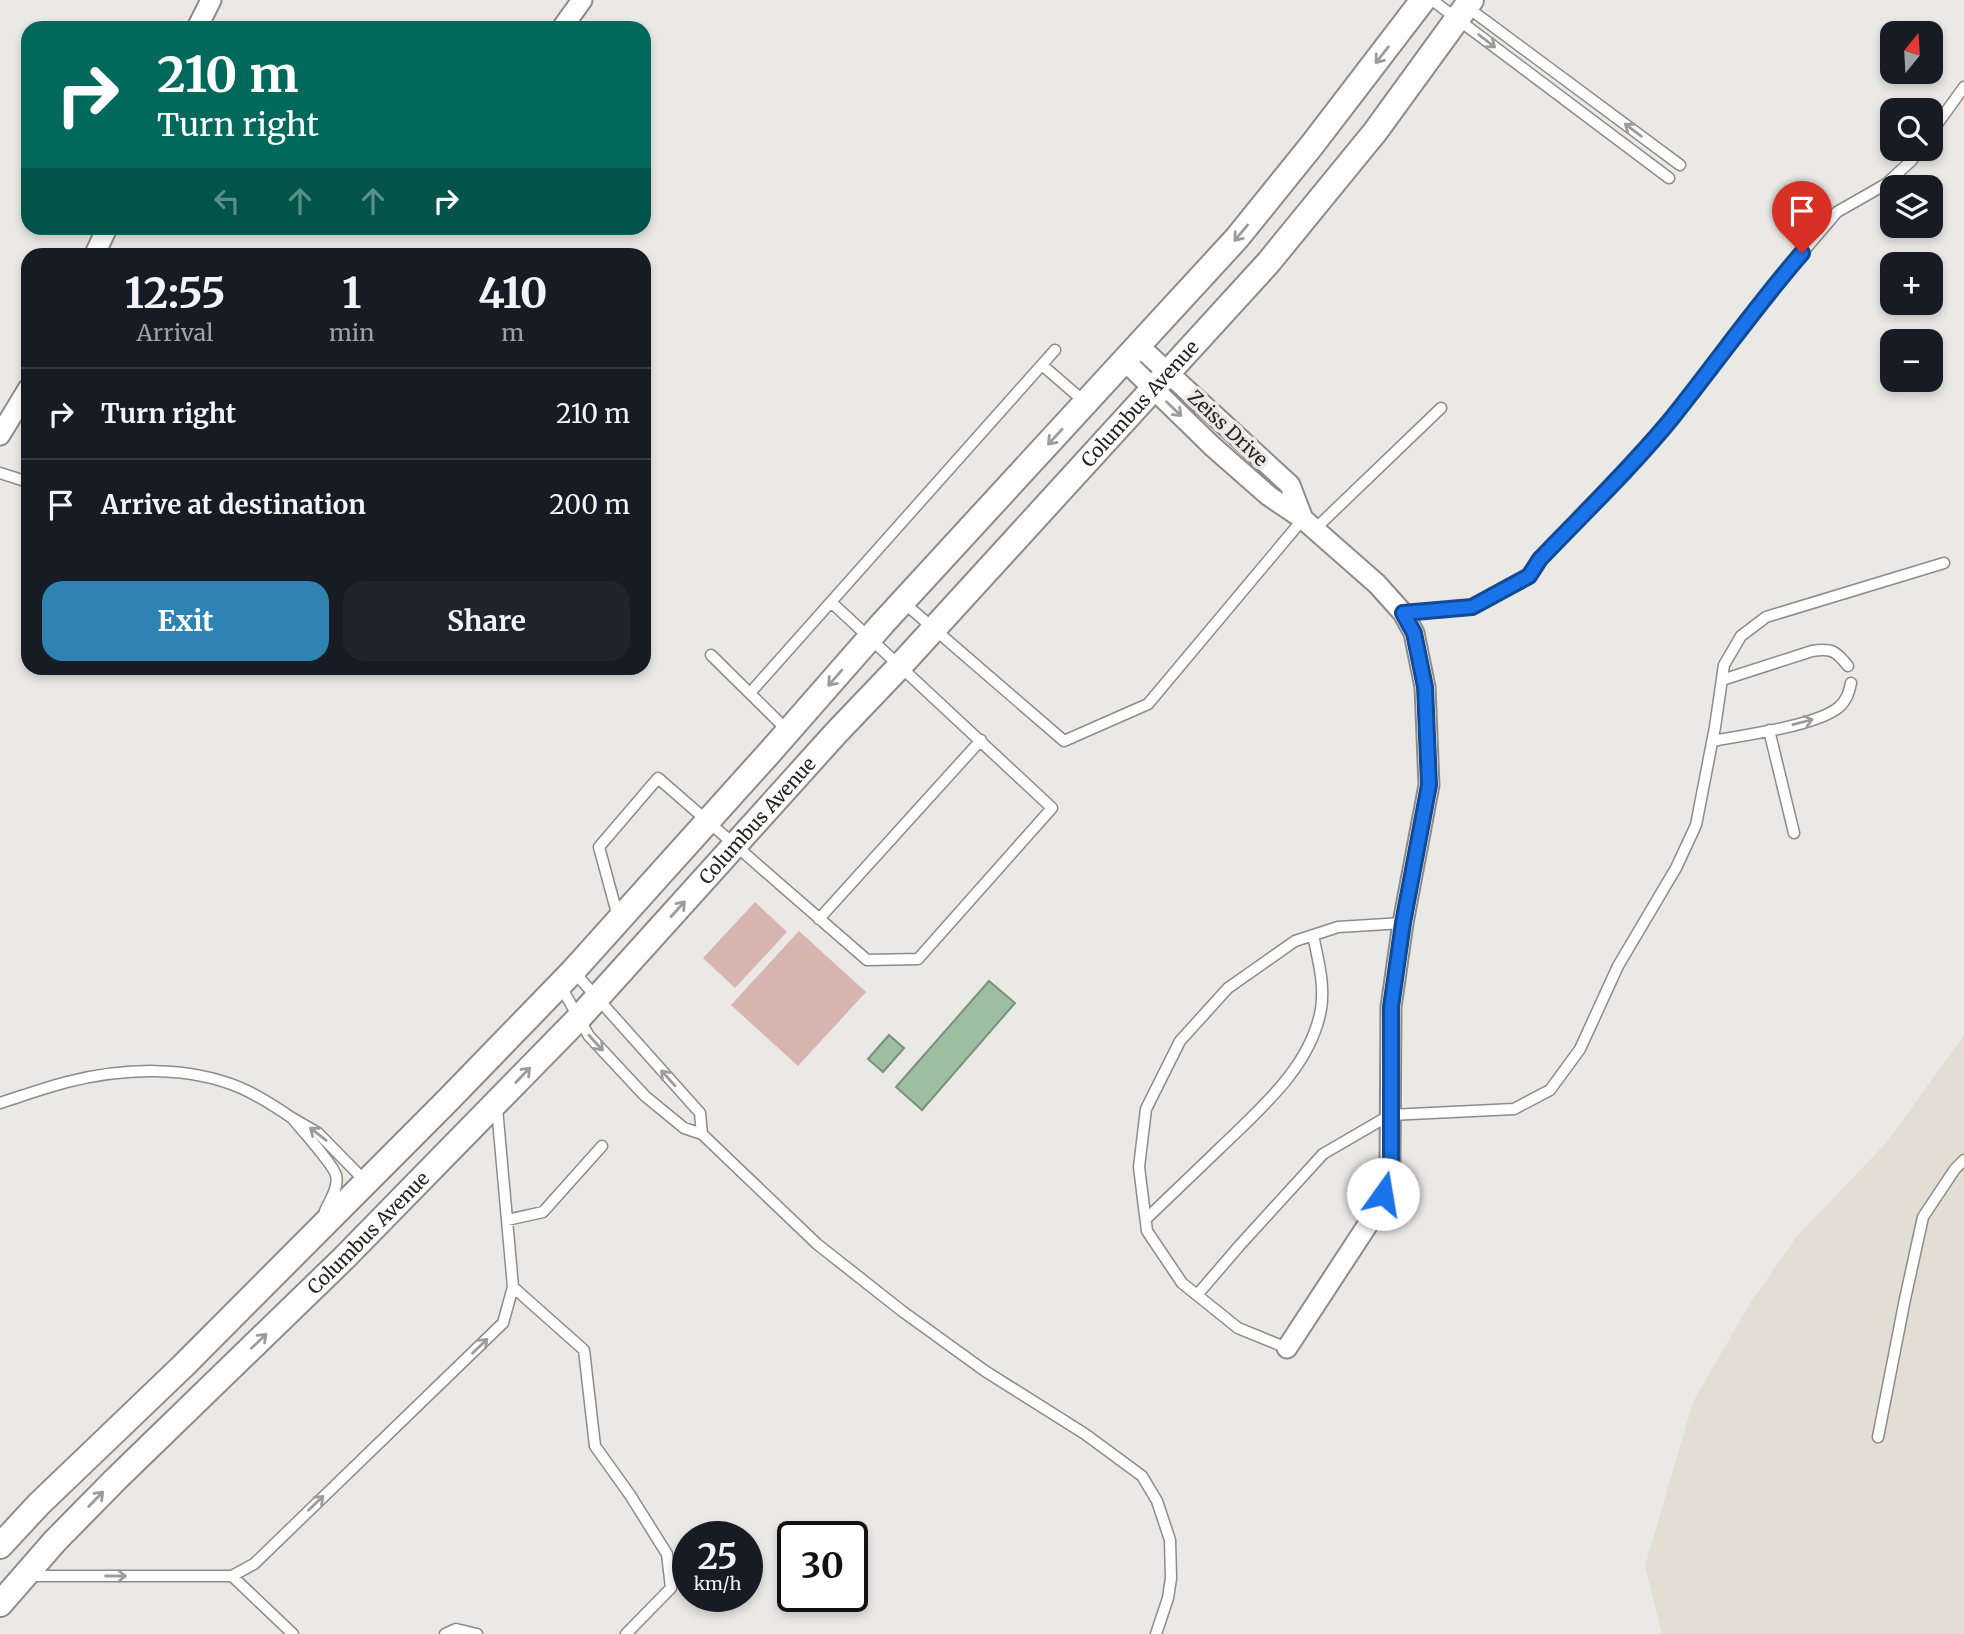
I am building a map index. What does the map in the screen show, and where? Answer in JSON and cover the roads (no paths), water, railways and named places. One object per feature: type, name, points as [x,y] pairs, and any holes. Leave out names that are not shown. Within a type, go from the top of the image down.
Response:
[{"type":"street","points":[[200,21],[211,0]]},
{"type":"street","points":[[567,21],[582,0]]},
{"type":"street","name":"Columbus Avenue","points":[[0,1546],[43,1499],[183,1366],[567,978],[869,638],[1237,238],[1423,0]]},
{"type":"street","name":"Columbus Avenue","points":[[0,1604],[68,1527],[344,1258],[578,1019],[1276,253],[1375,132],[1463,6]]},
{"type":"street","name":"Zeiss Drive","points":[[1132,354],[1161,381],[1212,446],[1269,496],[1309,524],[1377,584],[1403,613],[1414,633],[1425,687],[1429,774],[1391,1007],[1391,1169],[1376,1212],[1287,1348]]},
{"type":"street","points":[[0,435],[21,400]]},
{"type":"street","points":[[429,1119],[454,1146]]},
{"type":"street","points":[[43,1499],[68,1527]]},
{"type":"lane","points":[[1432,0],[1463,6],[1680,165]]},
{"type":"lane","points":[[1463,6],[1669,178]]},
{"type":"lane","points":[[1943,116],[1964,87]]},
{"type":"lane","points":[[1403,613],[1472,607],[1529,576],[1540,559],[1671,419],[1767,294],[1837,212],[1886,184],[1911,161]]},
{"type":"lane","points":[[750,693],[1055,350]]},
{"type":"lane","points":[[1042,365],[1087,403]]},
{"type":"lane","points":[[902,602],[1064,741],[1148,704],[1309,524],[1441,408]]},
{"type":"lane","points":[[0,473],[21,479]]},
{"type":"lane","points":[[1197,1295],[1323,1154],[1390,1115],[1514,1109],[1550,1090],[1580,1049],[1618,966],[1676,868],[1696,825],[1713,741],[1724,664],[1741,636],[1766,617],[1944,563]]},
{"type":"lane","points":[[619,921],[599,848],[658,778],[867,960],[918,960],[1052,808],[831,602]]},
{"type":"lane","points":[[1721,680],[1825,649],[1838,653],[1848,666]]},
{"type":"lane","points":[[711,655],[788,731]]},
{"type":"lane","points":[[1713,741],[1810,721],[1839,707],[1849,695],[1851,683]]},
{"type":"lane","points":[[1769,730],[1794,833]]},
{"type":"lane","points":[[819,919],[981,740]]},
{"type":"lane","points":[[1287,1348],[1237,1328],[1182,1283],[1147,1231],[1139,1167],[1146,1109],[1180,1041],[1228,988],[1296,941],[1338,927],[1403,923]]},
{"type":"lane","points":[[1146,1219],[1252,1118],[1287,1079],[1309,1046],[1321,1010],[1322,979],[1313,935]]},
{"type":"lane","points":[[567,978],[597,998],[699,1113],[702,1134]]},
{"type":"lane","points":[[567,978],[578,1019],[589,1036],[645,1096],[684,1128],[702,1134],[817,1244],[902,1311],[985,1371],[1085,1434],[1142,1476],[1157,1501],[1170,1540],[1171,1578],[1168,1598],[1156,1634]]},
{"type":"lane","points":[[0,1103],[68,1082],[122,1073],[193,1074],[241,1088],[258,1096],[318,1133],[366,1182]]},
{"type":"lane","points":[[24,1576],[233,1576],[254,1564],[503,1324],[513,1287],[496,1102]]},
{"type":"lane","points":[[292,1118],[331,1165],[336,1176],[335,1189],[314,1234]]},
{"type":"lane","points":[[507,1220],[543,1212],[602,1146]]},
{"type":"lane","points":[[1878,1437],[1923,1217],[1964,1160]]},
{"type":"lane","points":[[513,1287],[584,1350],[595,1446],[667,1553],[671,1588],[626,1634]]},
{"type":"lane","points":[[233,1576],[292,1634]]},
{"type":"lane","points":[[445,1634],[456,1629],[477,1634]]}]
